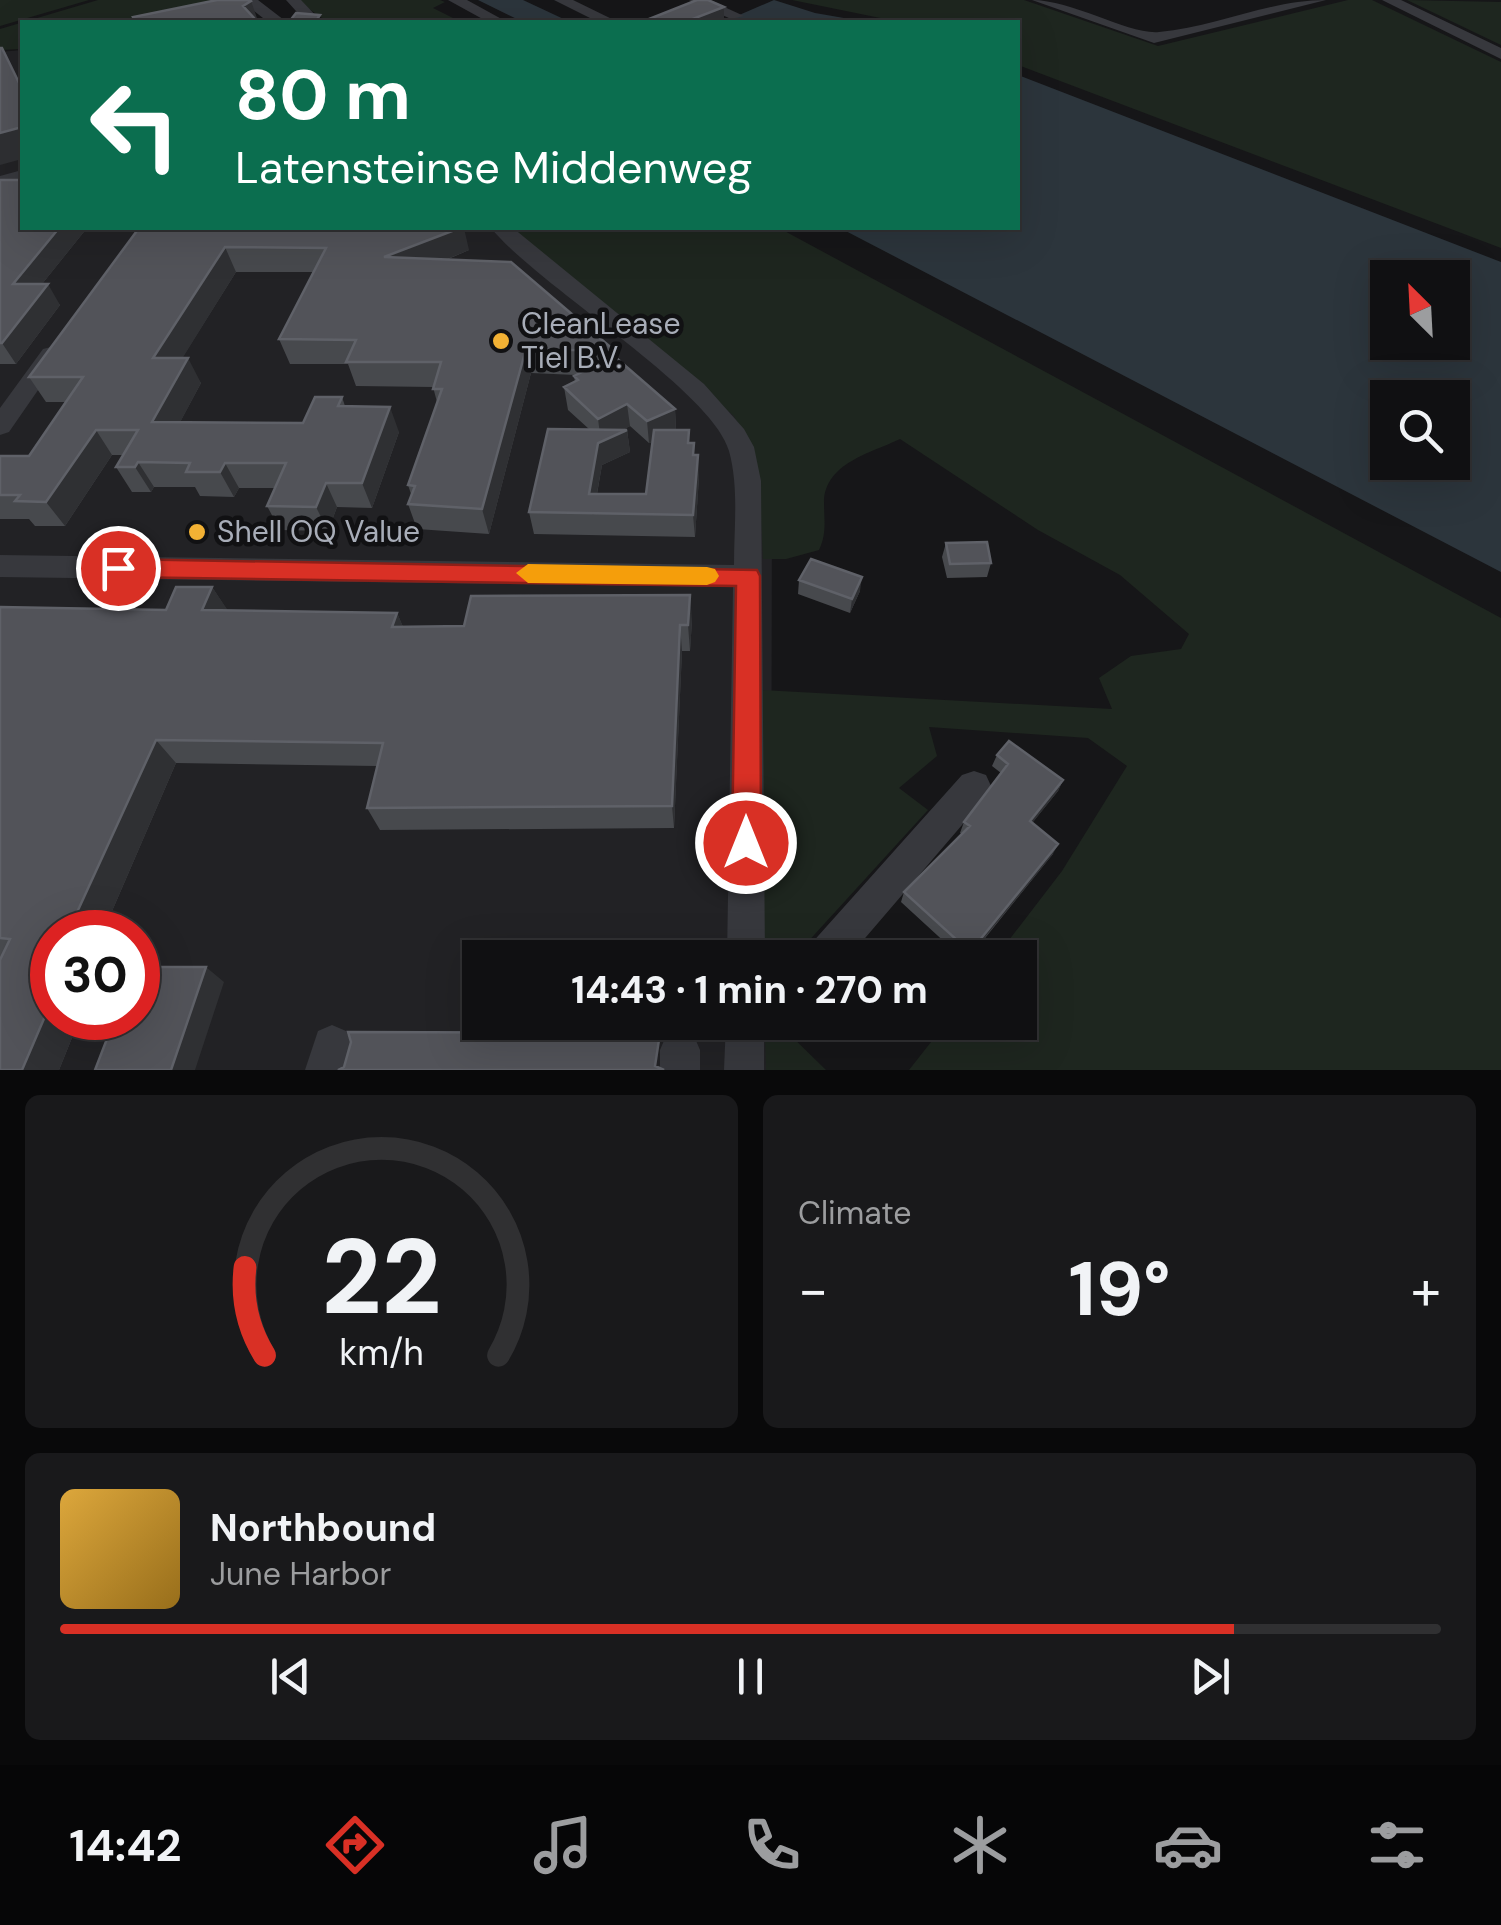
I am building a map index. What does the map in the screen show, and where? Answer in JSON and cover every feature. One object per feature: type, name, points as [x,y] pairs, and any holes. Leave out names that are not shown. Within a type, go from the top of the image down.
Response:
[{"type":"street","points":[[293,0],[312,20]]},
{"type":"street","points":[[454,0],[496,20]]},
{"type":"street","points":[[561,0],[606,20]]},
{"type":"street","points":[[696,0],[736,16]]},
{"type":"street","points":[[1039,0],[1154,38],[1319,0]]},
{"type":"street","points":[[1389,0],[1501,54]]},
{"type":"street","points":[[186,20],[252,3],[276,20]]},
{"type":"street","points":[[503,230],[695,390],[732,430],[741,447],[748,481],[746,940]]},
{"type":"street","points":[[0,426],[62,339]]},
{"type":"street","points":[[0,387],[27,387]]},
{"type":"street","points":[[0,566],[748,576]]},
{"type":"street","points":[[839,940],[974,786]]},
{"type":"street","points":[[744,1070],[745,1040]]},
{"type":"shaded area","points":[[0,0],[89,0],[20,20],[0,26]]},
{"type":"shaded area","points":[[98,0],[221,0],[159,20],[31,20]]},
{"type":"shaded area","points":[[296,0],[440,0],[445,2],[433,8],[457,20],[325,20]]},
{"type":"shaded area","points":[[478,0],[523,0],[566,20],[519,20]]},
{"type":"shaded area","points":[[774,0],[855,20],[728,20]]},
{"type":"shaded area","points":[[792,0],[1024,0],[1158,46],[1348,0],[1372,0],[1501,62],[1501,248],[1020,66],[1020,20],[890,20]]},
{"type":"shaded area","points":[[1407,0],[1501,2],[1501,45]]},
{"type":"shaded area","points":[[20,23],[20,49],[0,50],[0,29]]},
{"type":"shaded area","points":[[20,50],[20,230],[538,230],[750,414],[772,493],[771,940],[462,940],[462,1040],[768,1040],[767,1070],[0,1070],[0,52]]},
{"type":"shaded area","points":[[1020,76],[1501,262],[1501,572],[844,230],[1020,230]]},
{"type":"shaded area","points":[[510,230],[783,230],[1501,618],[1501,1070],[909,1070],[933,1040],[1037,1040],[1037,940],[1009,940],[1062,871],[1127,766],[1088,738],[929,727],[937,756],[899,788],[928,810],[809,940],[761,940],[760,690],[1112,709],[1099,678],[1131,656],[1181,649],[1189,634],[1120,575],[1038,530],[900,439],[851,461],[832,478],[826,489],[819,550],[786,559],[763,559],[760,503],[743,434],[734,416]]},
{"type":"shaded area","points":[[765,1040],[795,1040],[826,1070],[766,1070]]},
{"type":"building","points":[[217,0],[250,0],[243,6],[254,18],[135,20],[133,17]]},
{"type":"building","points":[[697,0],[724,7],[690,20],[649,19]]},
{"type":"building","points":[[296,13],[320,15],[316,20],[291,20]]},
{"type":"building","points":[[2,48],[20,85],[20,128],[0,133]]},
{"type":"building","points":[[0,180],[20,180],[20,230],[57,230],[13,284],[48,284],[0,343]]},
{"type":"building","points":[[138,230],[455,230],[384,257],[511,262],[615,351],[526,349],[482,509],[408,504],[415,486],[408,485],[442,389],[433,389],[441,362],[346,362],[356,340],[279,339],[326,248],[225,247],[153,358],[188,358],[152,422],[303,423],[315,397],[342,397],[338,406],[390,407],[362,483],[326,483],[316,507],[267,506],[286,463],[225,463],[220,472],[186,472],[190,463],[138,462],[135,467],[116,467],[138,430],[96,430],[46,502],[15,501],[20,495],[0,495],[0,456],[29,456],[83,377],[29,377]]},
{"type":"building","points":[[614,356],[675,409],[647,421],[627,404],[598,419],[564,387],[578,380],[574,376]]},
{"type":"building","points":[[548,429],[627,430],[598,443],[589,494],[646,494],[654,430],[689,430],[688,443],[694,443],[693,455],[698,455],[693,515],[529,512]]},
{"type":"building","points":[[987,542],[991,563],[950,564],[946,543]]},
{"type":"building","points":[[811,559],[862,577],[852,599],[799,580]]},
{"type":"building","points":[[176,587],[212,587],[202,610],[397,613],[392,627],[464,626],[471,596],[690,595],[688,625],[680,625],[672,806],[367,808],[383,743],[156,740],[78,910],[30,910],[30,1040],[35,1040],[22,1070],[0,1070],[0,960],[10,939],[0,938],[0,607],[166,610]]},
{"type":"building","points":[[1009,741],[1063,780],[1030,821],[1058,844],[980,940],[957,940],[904,892],[970,826],[964,822],[1008,764],[997,755]]},
{"type":"building","points":[[160,967],[206,967],[171,1070],[95,1070],[107,1040],[160,1040]]},
{"type":"building","points":[[348,1032],[462,1032],[462,1040],[659,1040],[655,1066],[664,1070],[338,1070],[344,1067],[351,1042]]},
{"type":"slow traffic","points":[[528,573],[707,576]]},
{"type":"place","name":"CleanLease Tiel B.V.","points":[[501,341]]},
{"type":"place","name":"Shell OQ Value","points":[[197,532]]},
{"type":"route","points":[[118,568],[748,576],[746,843]]}]
